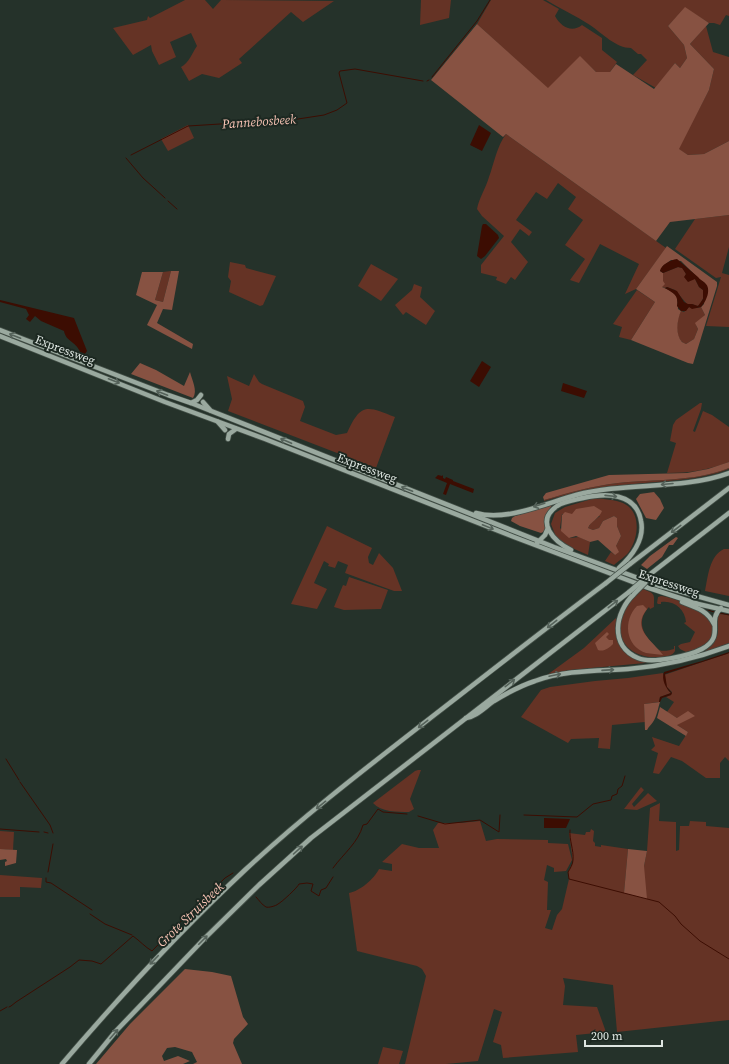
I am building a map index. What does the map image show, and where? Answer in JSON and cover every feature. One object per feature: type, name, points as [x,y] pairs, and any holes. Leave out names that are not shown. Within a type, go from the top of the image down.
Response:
[{"type":"highway","name":"Expressweg","points":[[0,330],[210,410],[589,560],[657,585],[727,605]]},
{"type":"highway","name":"Expressweg","points":[[0,336],[505,534],[657,591],[729,611]]},
{"type":"highway","points":[[191,403],[197,400],[201,395]]},
{"type":"highway","points":[[203,402],[210,410]]},
{"type":"highway","points":[[218,422],[225,430]]},
{"type":"highway","points":[[228,439],[231,432],[236,429]]},
{"type":"highway","points":[[464,511],[481,515],[505,515],[555,500],[602,490],[686,482],[729,473]]},
{"type":"highway","points":[[62,1064],[142,972],[202,910],[295,825],[453,700],[617,575],[628,563],[729,488]]},
{"type":"highway","points":[[589,560],[561,545],[554,539],[548,528],[548,520],[555,508],[562,504],[597,495],[613,495],[625,499],[636,509],[640,516],[642,526],[640,538],[628,563]]},
{"type":"highway","points":[[89,1064],[116,1031],[169,975],[259,884],[311,838],[464,718],[471,718],[472,715],[729,513]]},
{"type":"highway","points":[[505,515],[502,519],[502,526],[505,534]]},
{"type":"highway","points":[[534,544],[540,541],[548,528]]},
{"type":"highway","points":[[651,573],[646,583],[625,605],[619,620],[618,632],[621,643],[626,650],[639,658],[648,660],[660,659],[698,651],[711,642],[715,634],[715,616],[719,609],[727,605]]},
{"type":"highway","points":[[657,585],[657,591]]},
{"type":"highway","points":[[674,596],[677,600],[705,612],[710,617],[715,627]]},
{"type":"highway","points":[[481,708],[520,687],[548,676],[660,665],[729,646]]},
{"type":"shaded area","points":[[185,0],[205,0],[213,9],[221,0],[334,1],[303,22],[291,12],[239,59],[242,63],[219,78],[202,74],[189,81],[181,67],[188,60],[197,46],[191,33],[170,42],[176,57],[159,65],[152,51],[151,45],[133,55],[113,28],[147,20],[148,16],[150,18]]},
{"type":"shaded area","points":[[421,0],[451,0],[449,18],[420,25]]},
{"type":"shaded area","points":[[491,0],[543,0],[559,9],[555,16],[560,23],[567,28],[574,29],[582,25],[602,38],[602,50],[617,62],[610,72],[596,72],[580,57],[548,89],[477,24]]},
{"type":"shaded area","points":[[546,0],[729,0],[729,16],[726,15],[720,25],[709,23],[685,8],[668,26],[684,45],[687,58],[680,68],[675,63],[656,88],[633,75],[647,60],[641,54],[638,54],[631,48],[620,46],[590,25]]},
{"type":"shaded area","points":[[685,7],[709,23],[690,44],[714,69],[709,90],[679,149],[688,155],[704,154],[729,141],[729,215],[670,222],[656,241],[506,134],[503,137],[431,80],[477,24],[548,88],[580,56],[596,72],[610,72],[616,64],[654,89],[675,63],[680,68],[687,58],[684,45],[668,26]]},
{"type":"shaded area","points":[[706,26],[713,52],[729,57],[729,141],[704,154],[688,155],[678,149],[709,90],[714,69],[690,44]]},
{"type":"shaded area","points":[[188,125],[194,138],[168,151],[161,139]]},
{"type":"shaded area","points":[[479,125],[491,133],[482,151],[470,145]]},
{"type":"shaded area","points":[[506,134],[666,248],[636,289],[625,294],[639,264],[600,244],[579,283],[570,280],[585,259],[565,245],[583,220],[568,209],[576,197],[558,183],[547,199],[536,192],[516,220],[532,232],[529,236],[520,229],[511,242],[528,262],[515,280],[511,277],[506,284],[496,280],[497,277],[481,273],[481,265],[504,236],[482,216],[477,209],[498,149]]},
{"type":"shaded area","points":[[729,215],[729,247],[722,273],[729,275],[729,327],[706,326],[721,277],[716,278],[675,249],[695,219]]},
{"type":"shaded area","points":[[483,224],[486,224],[498,235],[499,238],[481,259],[477,256]]},
{"type":"shaded area","points":[[667,246],[717,282],[693,364],[631,340],[655,302],[636,289]],"holes":[[[671,260],[681,261],[705,283],[704,304],[701,307],[705,315],[695,323],[698,329],[694,339],[686,344],[682,342],[678,335],[678,319],[681,311],[678,309],[677,296],[671,291],[662,287],[665,284],[663,281],[663,273],[660,271],[663,266]]]},
{"type":"shaded area","points":[[677,259],[707,286],[708,295],[701,307],[692,309],[689,307],[686,311],[681,311],[677,306],[676,297],[665,288],[667,287],[677,291],[684,302],[688,304],[698,306],[703,299],[703,290],[699,287],[695,279],[688,282],[684,277],[686,274],[682,268],[678,267],[663,273],[660,271],[666,263]]},
{"type":"shaded area","points":[[230,262],[245,265],[246,268],[276,276],[263,305],[260,306],[229,292],[231,281],[228,277]]},
{"type":"shaded area","points":[[371,264],[398,279],[381,301],[358,286]]},
{"type":"shaded area","points":[[678,267],[683,268],[686,274],[685,277],[695,279],[699,287],[703,290],[704,296],[700,305],[697,306],[687,304],[675,290],[662,287],[663,273]]},
{"type":"shaded area","points":[[171,271],[163,302],[155,300],[163,272]]},
{"type":"shaded area","points":[[171,271],[179,271],[172,310],[163,309],[157,323],[193,344],[192,349],[147,325],[157,305],[136,295],[142,272],[163,272],[155,300],[163,302]]},
{"type":"shaded area","points":[[414,284],[422,287],[420,297],[435,311],[426,325],[406,312],[403,315],[395,305],[412,290]]},
{"type":"shaded area","points":[[637,290],[655,302],[631,340],[619,337],[622,327],[613,324]]},
{"type":"shaded area","points":[[0,300],[74,318],[87,351],[85,354],[80,352],[65,335],[64,331],[41,321],[35,316],[30,322],[26,319],[29,315],[26,309],[0,302]]},
{"type":"shaded area","points":[[689,307],[701,307],[705,315],[696,325],[698,329],[694,339],[686,344],[679,338],[677,324],[681,311],[684,312]]},
{"type":"shaded area","points":[[482,361],[491,367],[479,387],[470,381]]},
{"type":"shaded area","points":[[140,363],[156,370],[184,386],[190,372],[195,389],[193,398],[131,374]]},
{"type":"shaded area","points":[[254,374],[262,384],[303,401],[305,407],[300,421],[336,435],[347,433],[356,416],[361,411],[366,409],[378,410],[395,417],[376,468],[228,411],[232,399],[227,376],[249,386]]},
{"type":"shaded area","points":[[563,383],[587,391],[584,398],[561,391]]},
{"type":"shaded area","points":[[702,403],[701,409],[693,431],[695,432],[703,411],[712,415],[729,427],[729,462],[699,470],[667,473],[676,443],[670,441],[673,425],[676,420]]},
{"type":"shaded area","points":[[729,462],[729,468],[702,476],[608,484],[571,492],[544,500],[543,497],[546,493],[609,475],[687,473],[708,469]]},
{"type":"shaded area","points":[[729,468],[706,476],[682,480],[600,488],[544,501],[599,486],[618,483],[688,478],[702,476]]},
{"type":"shaded area","points":[[438,475],[443,475],[443,478],[445,479],[446,477],[474,489],[473,493],[450,484],[446,495],[443,494],[447,483],[435,478]]},
{"type":"shaded area","points":[[654,492],[660,499],[664,508],[656,520],[646,518],[636,499],[640,494]]},
{"type":"shaded area","points":[[595,498],[623,503],[633,512],[637,524],[635,538],[630,550],[614,565],[605,561],[611,552],[615,555],[616,546],[621,536],[617,526],[617,518],[614,516],[603,521],[599,528],[593,530],[588,528],[591,523],[600,516],[562,514],[560,528],[570,538],[579,537],[590,542],[588,555],[572,548],[556,537],[551,524],[555,513],[565,507]]},
{"type":"shaded area","points":[[552,505],[545,518],[545,531],[541,533],[520,526],[511,521],[515,516]]},
{"type":"shaded area","points":[[594,506],[602,511],[588,528],[593,530],[599,528],[603,521],[614,516],[617,518],[617,526],[621,536],[616,546],[619,552],[615,555],[598,540],[590,542],[576,536],[569,538],[561,531],[562,515],[565,512],[572,514],[576,509]]},
{"type":"shaded area","points":[[327,526],[372,548],[368,557],[369,563],[373,565],[379,553],[393,568],[402,591],[394,591],[345,573],[348,565],[338,561],[335,568],[328,566],[329,564],[324,561],[314,583],[327,589],[317,609],[291,604]]},
{"type":"shaded area","points":[[676,537],[678,538],[673,545],[669,545],[662,557],[647,569],[641,565],[650,556]]},
{"type":"shaded area","points":[[724,549],[729,549],[729,596],[705,591],[708,573],[712,562],[719,552]]},
{"type":"shaded area","points":[[349,577],[388,590],[381,609],[344,610],[334,607],[343,585],[346,586]]},
{"type":"shaded area","points":[[643,589],[652,593],[654,599],[654,607],[650,609],[649,607],[643,616],[642,624],[644,633],[655,647],[661,651],[674,649],[675,646],[675,651],[670,656],[643,656],[635,653],[624,642],[620,625],[623,615],[631,601]]},
{"type":"shaded area","points":[[661,596],[683,602],[704,613],[713,626],[712,637],[708,642],[692,651],[686,652],[680,649],[678,646],[690,642],[695,632],[684,623],[686,622],[684,613],[678,606],[670,602],[661,602],[661,604],[657,603],[658,597]]},
{"type":"shaded area","points":[[643,605],[647,609],[641,623],[642,628],[645,634],[663,655],[646,653],[639,650],[630,639],[628,625],[630,618],[637,606]]},
{"type":"shaded area","points":[[719,614],[729,615],[729,643],[704,652],[716,639],[718,631],[717,620]]},
{"type":"shaded area","points":[[616,618],[616,635],[622,649],[633,658],[656,662],[570,670],[547,675],[584,648]]},
{"type":"shaded area","points":[[607,632],[609,634],[606,637],[609,640],[613,640],[613,644],[604,650],[598,650],[595,643]]},
{"type":"shaded area","points":[[729,652],[727,654],[665,674],[667,687],[672,693],[671,695],[662,698],[659,702],[660,697],[671,693],[664,684],[664,672]]},
{"type":"shaded area","points":[[729,653],[729,761],[725,757],[720,763],[720,778],[706,778],[682,761],[671,757],[659,774],[653,773],[658,753],[651,750],[655,746],[652,737],[679,746],[688,732],[677,725],[677,718],[667,712],[674,702],[666,697],[671,695],[672,692],[667,687],[664,675]]},
{"type":"shaded area","points":[[663,673],[668,690],[671,693],[660,697],[659,702],[644,704],[645,722],[612,725],[610,749],[598,748],[599,738],[571,739],[568,743],[521,717],[541,690],[550,687]]},
{"type":"shaded area","points":[[660,702],[654,720],[647,730],[645,730],[644,704]]},
{"type":"shaded area","points":[[660,707],[677,718],[688,711],[695,716],[677,725],[688,732],[686,736],[657,718]]},
{"type":"shaded area","points":[[421,770],[410,799],[414,809],[409,812],[390,811],[380,808],[373,803],[415,771]]},
{"type":"shaded area","points":[[641,787],[644,790],[632,804],[634,807],[648,793],[657,801],[637,810],[624,809]]},
{"type":"shaded area","points":[[660,803],[659,821],[676,822],[676,851],[679,850],[680,826],[689,826],[690,821],[706,822],[706,826],[729,828],[729,1020],[617,1032],[613,985],[563,978],[565,986],[563,1005],[597,1007],[606,1032],[576,1035],[578,1052],[503,1058],[501,1045],[493,1042],[502,1012],[494,1009],[478,1061],[446,1064],[405,1064],[426,976],[422,969],[417,966],[357,951],[349,893],[358,890],[366,884],[374,877],[379,869],[392,871],[392,864],[382,862],[402,844],[419,848],[439,848],[433,830],[438,823],[480,821],[486,841],[497,839],[548,840],[548,843],[568,844],[572,860],[566,871],[554,872],[554,868],[547,865],[544,880],[548,882],[547,910],[551,910],[545,928],[552,930],[557,915],[562,909],[569,879],[568,872],[573,862],[569,833],[585,835],[586,832],[590,832],[591,829],[594,831],[593,841],[595,846],[601,847],[601,845],[628,849],[624,893],[644,876],[650,808]]},
{"type":"shaded area","points":[[544,818],[570,819],[566,828],[544,828]]},
{"type":"shaded area","points":[[0,831],[14,832],[13,850],[0,849]]},
{"type":"shaded area","points":[[0,849],[17,850],[16,863],[5,866],[5,862],[7,861],[6,859],[0,860]]},
{"type":"shaded area","points":[[628,849],[647,851],[644,866],[647,899],[624,893]]},
{"type":"shaded area","points":[[0,875],[42,878],[41,888],[20,887],[20,897],[0,897]]},
{"type":"shaded area","points":[[185,969],[231,976],[243,1017],[248,1024],[234,1039],[233,1043],[242,1064],[193,1064],[197,1062],[192,1052],[175,1047],[167,1048],[162,1056],[164,1061],[178,1056],[190,1061],[183,1064],[96,1064],[130,1024]]},
{"type":"shaded area","points":[[383,1047],[403,1051],[399,1064],[378,1064]]},
{"type":"waterway","name":"Pannebosbeek","points":[[432,77],[477,21],[490,0]]},
{"type":"waterway","name":"Pannebosbeek","points":[[131,155],[188,126],[285,121],[324,115],[337,110],[347,103],[339,73],[340,71],[355,69],[423,81]]},
{"type":"waterway","name":"Pannebosbeek","points":[[126,158],[143,178],[165,198]]},
{"type":"waterway","name":"Pannebosbeek","points":[[168,201],[177,209]]},
{"type":"waterway","points":[[708,610],[714,612]]},
{"type":"waterway","points":[[720,613],[729,615]]},
{"type":"waterway","points":[[6,759],[19,780]]},
{"type":"waterway","name":"Grote Struisbeek","points":[[524,815],[577,817],[593,804],[611,800],[612,796],[617,794],[618,789],[622,786],[625,776]]},
{"type":"waterway","points":[[20,782],[50,825],[53,833]]},
{"type":"waterway","name":"Grote Struisbeek","points":[[333,868],[354,843],[363,825],[367,824],[378,809],[383,812],[407,814]]},
{"type":"waterway","name":"Grote Struisbeek","points":[[418,816],[445,824],[480,820],[499,832],[500,815]]},
{"type":"waterway","points":[[0,829],[39,832]]},
{"type":"waterway","points":[[570,830],[573,856],[568,872],[569,879],[659,902],[700,941],[729,959]]},
{"type":"waterway","points":[[44,832],[48,833]]},
{"type":"waterway","points":[[48,872],[53,844]]},
{"type":"waterway","name":"Grote Struisbeek","points":[[9,1007],[79,960],[92,961],[101,964],[133,936],[152,951],[199,903],[225,878],[233,873]]},
{"type":"waterway","name":"Grote Struisbeek","points":[[256,897],[266,907],[272,907],[283,900],[299,884],[307,883],[313,884],[311,891],[319,896],[321,890],[326,888],[333,877]]},
{"type":"waterway","points":[[46,878],[46,882],[51,883],[92,910]]},
{"type":"waterway","points":[[90,914],[105,924],[132,935]]},
{"type":"waterway","name":"Grote Struisbeek","points":[[0,1011],[7,1007]]}]
